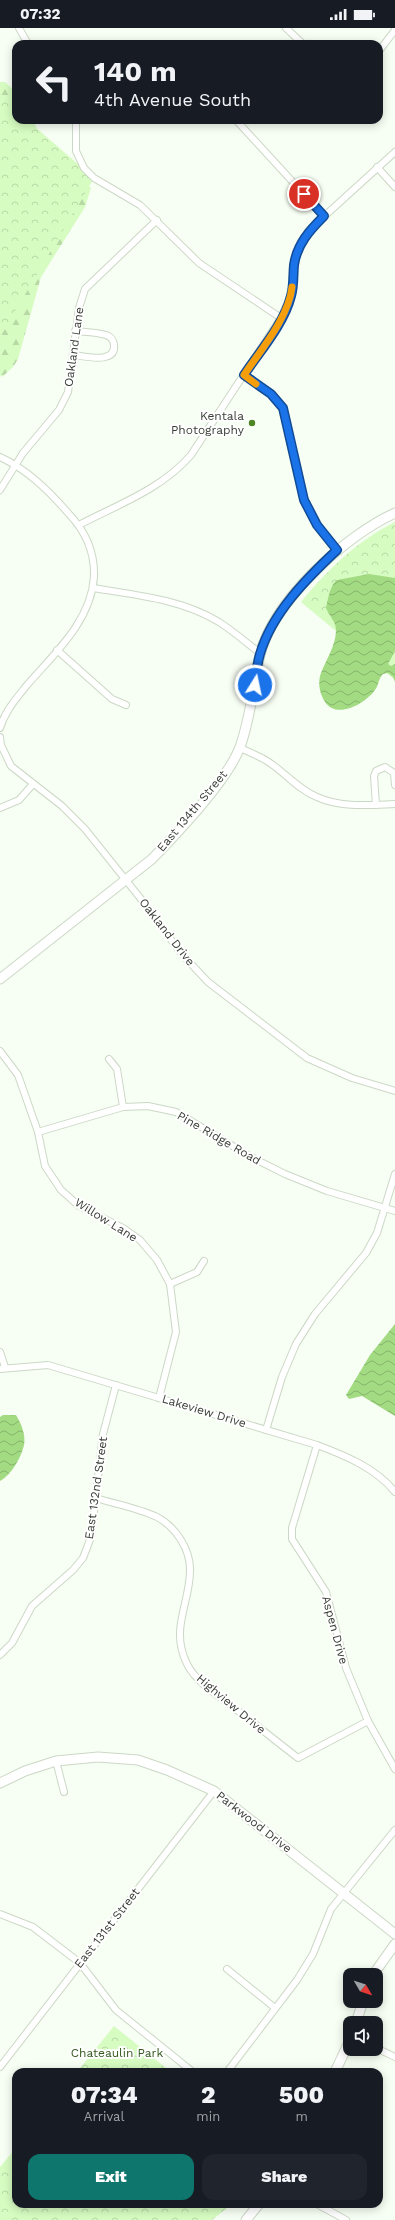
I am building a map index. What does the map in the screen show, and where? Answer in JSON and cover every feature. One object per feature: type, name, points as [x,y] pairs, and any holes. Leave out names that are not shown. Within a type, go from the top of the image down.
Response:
[{"type":"street","points":[[19,28],[26,40]]},
{"type":"street","points":[[286,28],[299,40]]},
{"type":"street","points":[[383,46],[395,30]]},
{"type":"street","points":[[76,124],[76,151],[84,168],[94,178],[140,205],[157,220],[199,263],[281,318]]},
{"type":"street","points":[[240,124],[324,216]]},
{"type":"street","points":[[79,525],[162,482],[178,470],[191,455],[281,318],[291,296],[294,262],[299,248],[308,231],[395,152]]},
{"type":"street","points":[[377,167],[395,187]]},
{"type":"street","name":"Oakland Lane","points":[[0,490],[16,464],[64,402],[70,382],[79,308],[85,289],[157,220]]},
{"type":"street","points":[[73,355],[105,358],[111,354],[114,346],[114,342],[106,335],[75,331]]},
{"type":"street","points":[[244,375],[271,394],[283,408],[304,500],[317,525],[337,550]]},
{"type":"street","points":[[0,457],[16,464],[32,476],[79,525],[92,552],[94,567],[93,588],[85,614],[57,650],[10,705],[0,728]]},
{"type":"street","name":"East 134th Street","points":[[0,978],[152,859],[173,838],[221,780],[240,748],[248,719],[260,653],[273,625],[293,596],[316,569],[337,550],[378,521],[395,513]]},
{"type":"street","points":[[93,588],[158,598],[188,607],[219,622],[260,653]]},
{"type":"street","points":[[57,650],[112,699],[126,704]]},
{"type":"street","name":"Oakland Drive","points":[[0,738],[1,745],[11,766],[74,817],[125,880],[180,952],[208,982],[307,1058],[352,1078],[395,1091]]},
{"type":"street","points":[[240,748],[268,761],[297,786],[317,797],[336,804],[357,806],[395,804]]},
{"type":"street","points":[[376,805],[374,776],[376,771],[385,767],[390,769],[394,774],[395,785]]},
{"type":"street","points":[[0,808],[18,800],[33,784]]},
{"type":"street","name":"Willow Lane","points":[[0,1051],[18,1074],[38,1132],[45,1166],[61,1190],[79,1206],[123,1228],[140,1240],[158,1260],[170,1284],[176,1332],[159,1398]]},
{"type":"street","points":[[109,1059],[117,1070],[123,1108]]},
{"type":"street","name":"Pine Ridge Road","points":[[38,1132],[123,1108],[148,1106],[176,1112],[251,1157],[285,1174],[326,1191],[395,1211]]},
{"type":"street","points":[[266,1430],[282,1377],[296,1344],[315,1314],[366,1253],[377,1233],[395,1174]]},
{"type":"street","points":[[170,1284],[197,1272],[204,1261]]},
{"type":"street","points":[[0,1352],[2,1368]]},
{"type":"street","name":"Lakeview Drive","points":[[2,1368],[48,1365],[317,1445],[345,1455],[369,1470],[395,1492]]},
{"type":"street","name":"East 132nd Street","points":[[0,1655],[12,1643],[32,1606],[73,1570],[83,1558],[91,1537],[103,1434],[116,1385]]},
{"type":"street","name":"Aspen Drive","points":[[317,1445],[292,1528],[292,1539],[326,1592],[346,1668],[368,1721],[395,1769]]},
{"type":"street","name":"Highview Drive","points":[[96,1498],[157,1517],[171,1528],[182,1541],[188,1556],[190,1572],[179,1624],[179,1642],[187,1665],[202,1683],[298,1758],[368,1721]]},
{"type":"street","name":"Parkwood Drive","points":[[0,1783],[25,1771],[56,1761],[98,1757],[138,1760],[214,1790],[395,1934]]},
{"type":"street","points":[[56,1761],[64,1792]]},
{"type":"street","name":"East 131st Street","points":[[0,2067],[214,1790]]},
{"type":"street","points":[[230,2068],[297,1980],[313,1954],[331,1909],[395,1830]]},
{"type":"street","points":[[0,1914],[33,1928],[80,1963],[116,2010],[188,2068]]},
{"type":"street","points":[[378,1968],[395,1944]]},
{"type":"street","points":[[227,1969],[275,2008]]},
{"type":"street","points":[[383,2051],[395,2057]]},
{"type":"street","points":[[337,2068],[343,2055]]},
{"type":"street","points":[[246,2220],[256,2208]]},
{"type":"street","points":[[324,2208],[346,2220]]},
{"type":"green space","points":[[0,82],[5,82],[12,88],[12,124],[35,124],[44,145],[91,188],[85,207],[41,277],[18,359],[13,367],[2,377],[0,375]]},
{"type":"green space","points":[[0,97],[12,108],[12,124],[32,124],[94,178],[1,335]]},
{"type":"green space","points":[[395,522],[395,680],[301,602],[322,578],[344,557],[368,538]]},
{"type":"green space","name":"Chateaulin Park","points":[[114,2026],[166,2068],[80,2068]]},
{"type":"green space","points":[[12,2153],[12,2208],[227,2208],[212,2220],[0,2220],[0,2167]]},
{"type":"water","points":[[369,574],[395,578],[395,651],[388,664],[391,666],[395,664],[395,682],[393,677],[388,673],[383,674],[375,690],[365,700],[351,708],[337,710],[330,707],[325,702],[319,686],[320,676],[336,636],[335,624],[326,608],[331,589],[337,580]]},
{"type":"water","points":[[395,1324],[395,1416],[362,1396],[349,1399],[346,1395],[370,1355]]},
{"type":"water","points":[[3,1415],[16,1415],[23,1429],[24,1445],[15,1466],[8,1475],[0,1481],[0,1417]]},
{"type":"slow traffic","points":[[256,384],[244,375],[281,318],[291,296],[292,287]]},
{"type":"place","name":"Kentala Photography","points":[[252,423]]},
{"type":"route","points":[[255,685],[260,653],[273,625],[293,596],[316,569],[337,550],[317,525],[304,500],[283,408],[271,394],[244,375],[281,318],[291,296],[294,262],[299,248],[308,231],[324,216],[304,194]]}]
